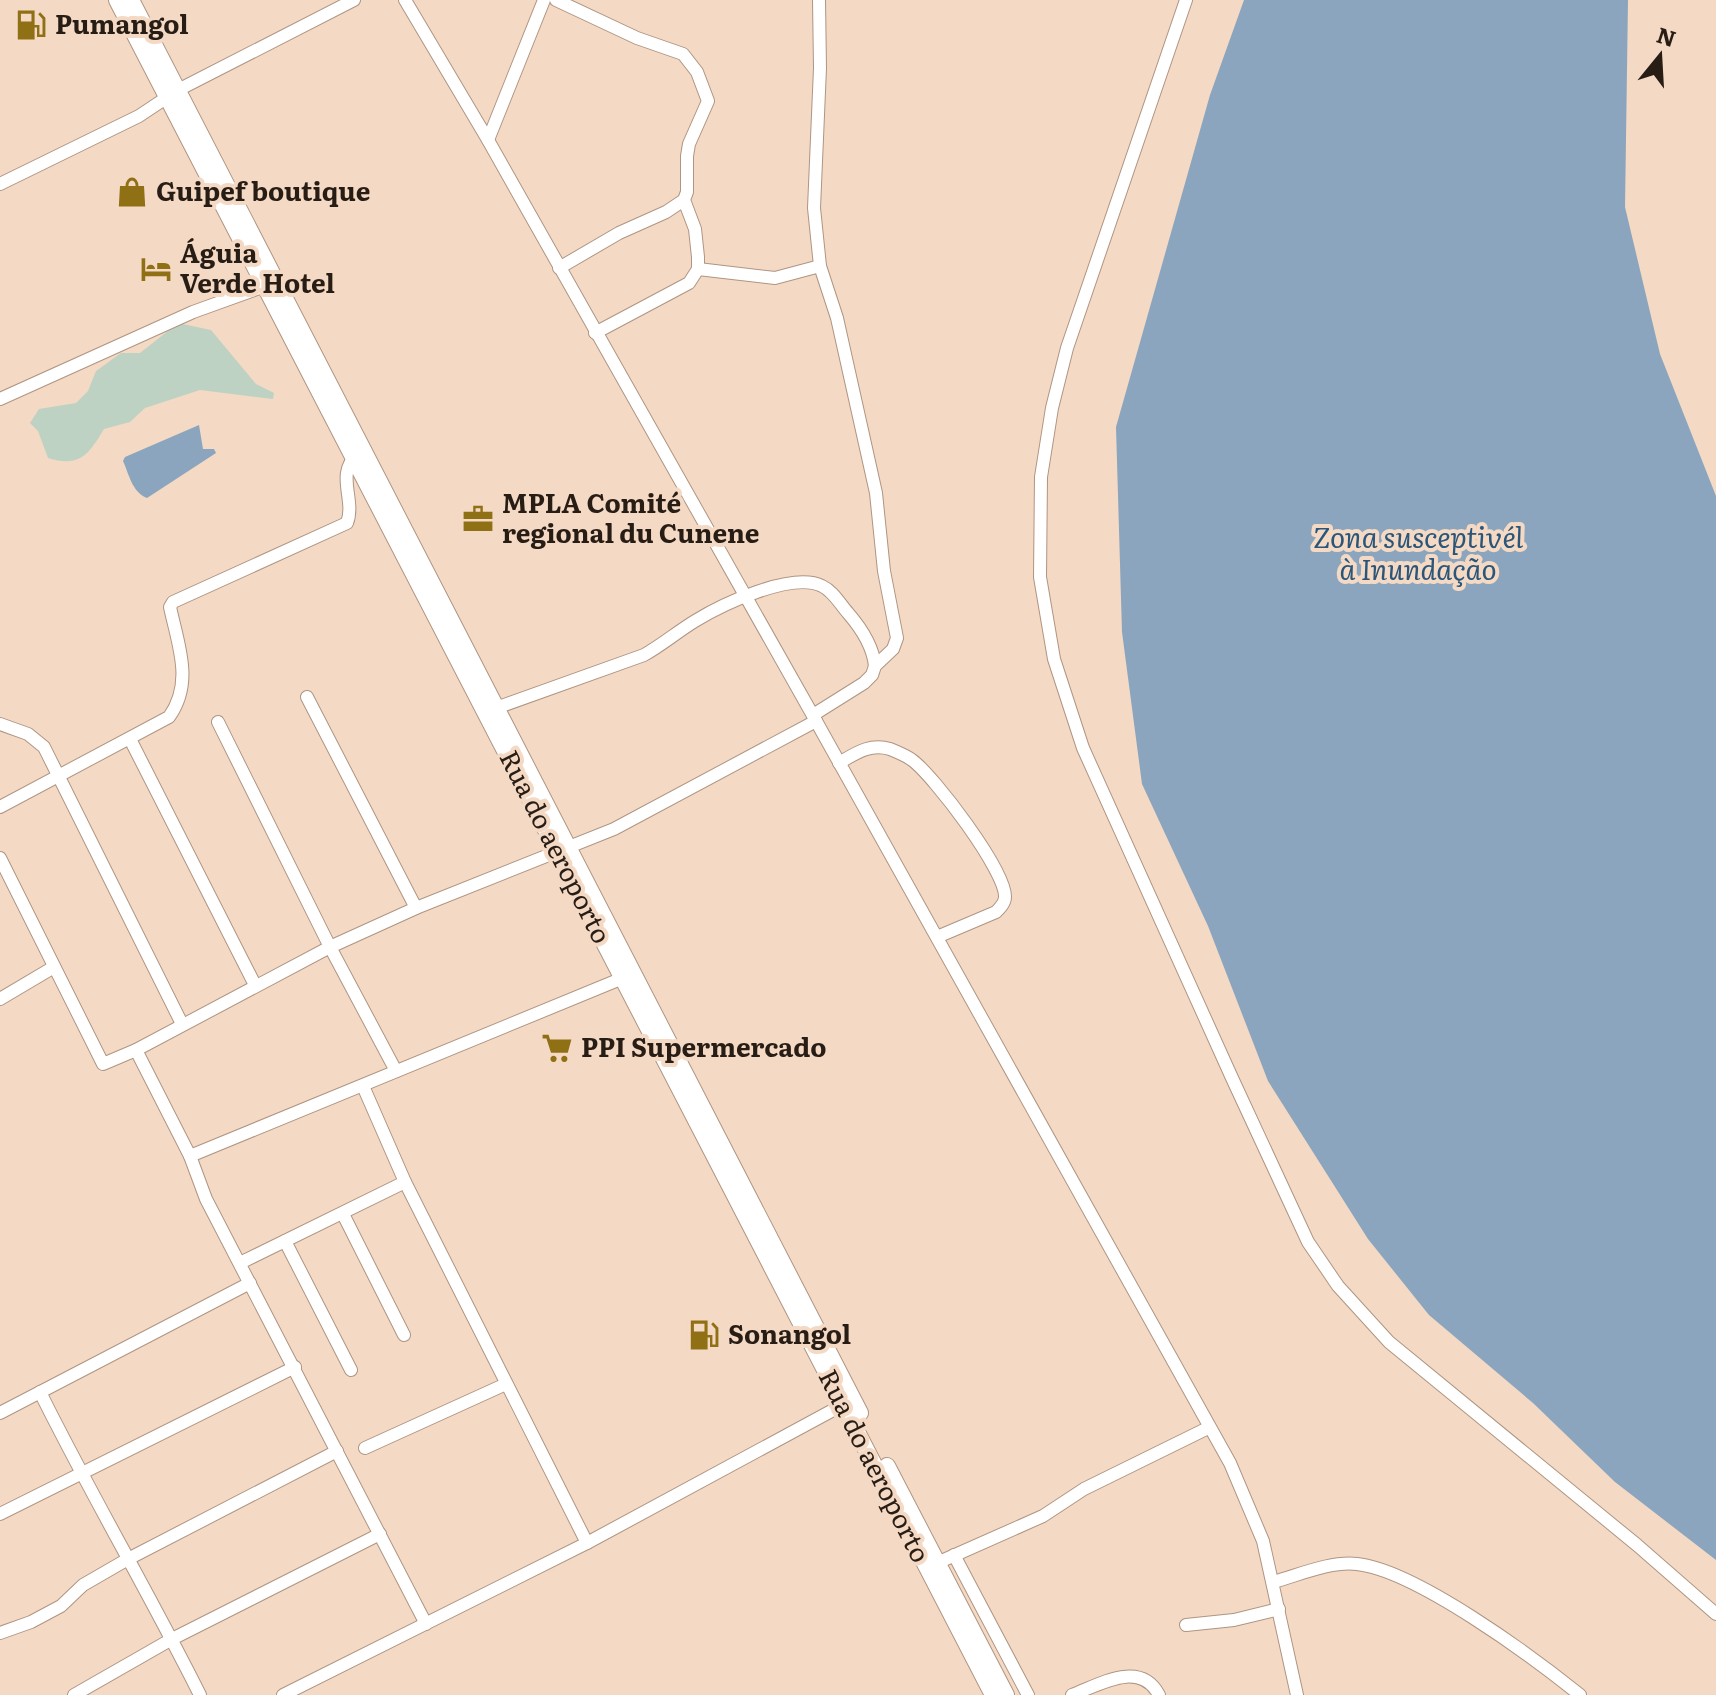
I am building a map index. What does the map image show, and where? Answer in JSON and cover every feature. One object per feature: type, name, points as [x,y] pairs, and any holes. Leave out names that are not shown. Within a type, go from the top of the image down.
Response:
[{"type":"main road","name":"Rua do aeroporto","points":[[117,0],[172,94],[563,848],[848,1403],[993,1695]]},
{"type":"main road","name":"Rua do aeroporto","points":[[131,0],[172,94],[265,286],[496,708],[623,978],[1006,1695]]},
{"type":"street","points":[[0,184],[139,116],[172,94],[354,0]]},
{"type":"street","points":[[405,0],[488,140],[814,718],[1230,1463],[1256,1521],[1273,1582],[1297,1695]]},
{"type":"street","points":[[488,140],[544,0]]},
{"type":"street","points":[[556,0],[637,38],[683,54],[693,65],[708,101],[688,150],[684,200],[695,229],[698,269],[689,283],[595,333]]},
{"type":"street","points":[[0,858],[103,1064],[136,1050],[330,947],[416,908],[625,823],[814,718],[872,675],[875,666],[893,649],[897,638],[896,624],[884,571],[876,493],[837,318],[820,266],[814,208],[820,68],[819,0]]},
{"type":"street","points":[[1186,0],[1067,348],[1052,408],[1041,477],[1040,577],[1054,659],[1083,748],[1308,1242],[1338,1286],[1389,1342],[1637,1545],[1716,1614]]},
{"type":"street","points":[[559,268],[684,200]]},
{"type":"street","points":[[698,269],[775,278],[820,266]]},
{"type":"street","points":[[0,399],[193,312],[265,286]]},
{"type":"street","points":[[0,807],[161,723],[178,704],[183,686],[183,662],[170,607],[173,602],[341,528],[350,515],[351,507],[345,480],[358,454]]},
{"type":"street","points":[[496,708],[644,655],[663,645],[697,619],[744,597],[792,584],[820,585],[831,593],[855,622],[872,650],[875,666]]},
{"type":"street","points":[[307,697],[416,908]]},
{"type":"street","points":[[218,722],[330,947],[396,1071]]},
{"type":"street","points":[[0,724],[28,734],[44,747],[182,1024]]},
{"type":"street","points":[[130,739],[255,985]]},
{"type":"street","points":[[839,763],[870,747],[891,750],[912,760],[937,784],[984,851],[1003,888],[1005,897],[1002,905],[996,912],[937,937]]},
{"type":"street","points":[[0,999],[54,967]]},
{"type":"street","points":[[190,1156],[623,978]]},
{"type":"street","points":[[136,1050],[190,1156],[206,1199],[426,1624]]},
{"type":"street","points":[[363,1086],[405,1182],[587,1543]]},
{"type":"street","points":[[240,1263],[405,1182]]},
{"type":"street","points":[[343,1214],[404,1335]]},
{"type":"street","points":[[285,1241],[351,1370]]},
{"type":"street","points":[[0,1413],[250,1283]]},
{"type":"street","points":[[0,1514],[295,1367]]},
{"type":"street","points":[[365,1448],[506,1384]]},
{"type":"street","points":[[40,1392],[80,1474],[200,1695]]},
{"type":"street","points":[[283,1695],[587,1543],[848,1403]]},
{"type":"street","points":[[937,1563],[1043,1516],[1084,1489],[1208,1428]]},
{"type":"street","points":[[0,1633],[31,1622],[61,1606],[83,1585],[128,1559],[337,1451]]},
{"type":"street","points":[[74,1695],[94,1691],[172,1639],[380,1534]]},
{"type":"street","points":[[954,1555],[1028,1695]]},
{"type":"street","points":[[1273,1582],[1340,1563],[1381,1569],[1428,1592],[1509,1642],[1580,1695]]},
{"type":"street","points":[[1186,1625],[1234,1620],[1279,1609]]},
{"type":"street","points":[[1072,1695],[1121,1675],[1145,1681],[1159,1695]]},
{"type":"green space","points":[[178,323],[211,330],[256,384],[274,393],[273,399],[200,390],[145,408],[130,422],[104,429],[88,452],[76,460],[48,458],[38,431],[30,423],[39,409],[76,403],[88,391],[96,371],[121,353],[140,353]]},
{"type":"water","name":"Zona susceptivél à Inundação","points":[[1244,0],[1628,0],[1625,207],[1660,354],[1716,496],[1716,1560],[1615,1482],[1533,1403],[1429,1315],[1368,1239],[1268,1081],[1208,926],[1142,784],[1122,632],[1116,427],[1210,95]]},
{"type":"water","points":[[199,425],[203,449],[214,449],[216,453],[147,498],[142,495],[129,477],[123,461],[125,457]]},
{"type":"place","name":"Pumangol","points":[[31,25]]},
{"type":"place","name":"Guipef boutique","points":[[132,192]]},
{"type":"place","name":"Águia Verde Hotel","points":[[156,269]]},
{"type":"place","name":"MPLA Comité regional du Cunene","points":[[478,519]]},
{"type":"place","name":"PPI Supermercado","points":[[557,1048]]},
{"type":"place","name":"Sonangol","points":[[704,1335]]}]
